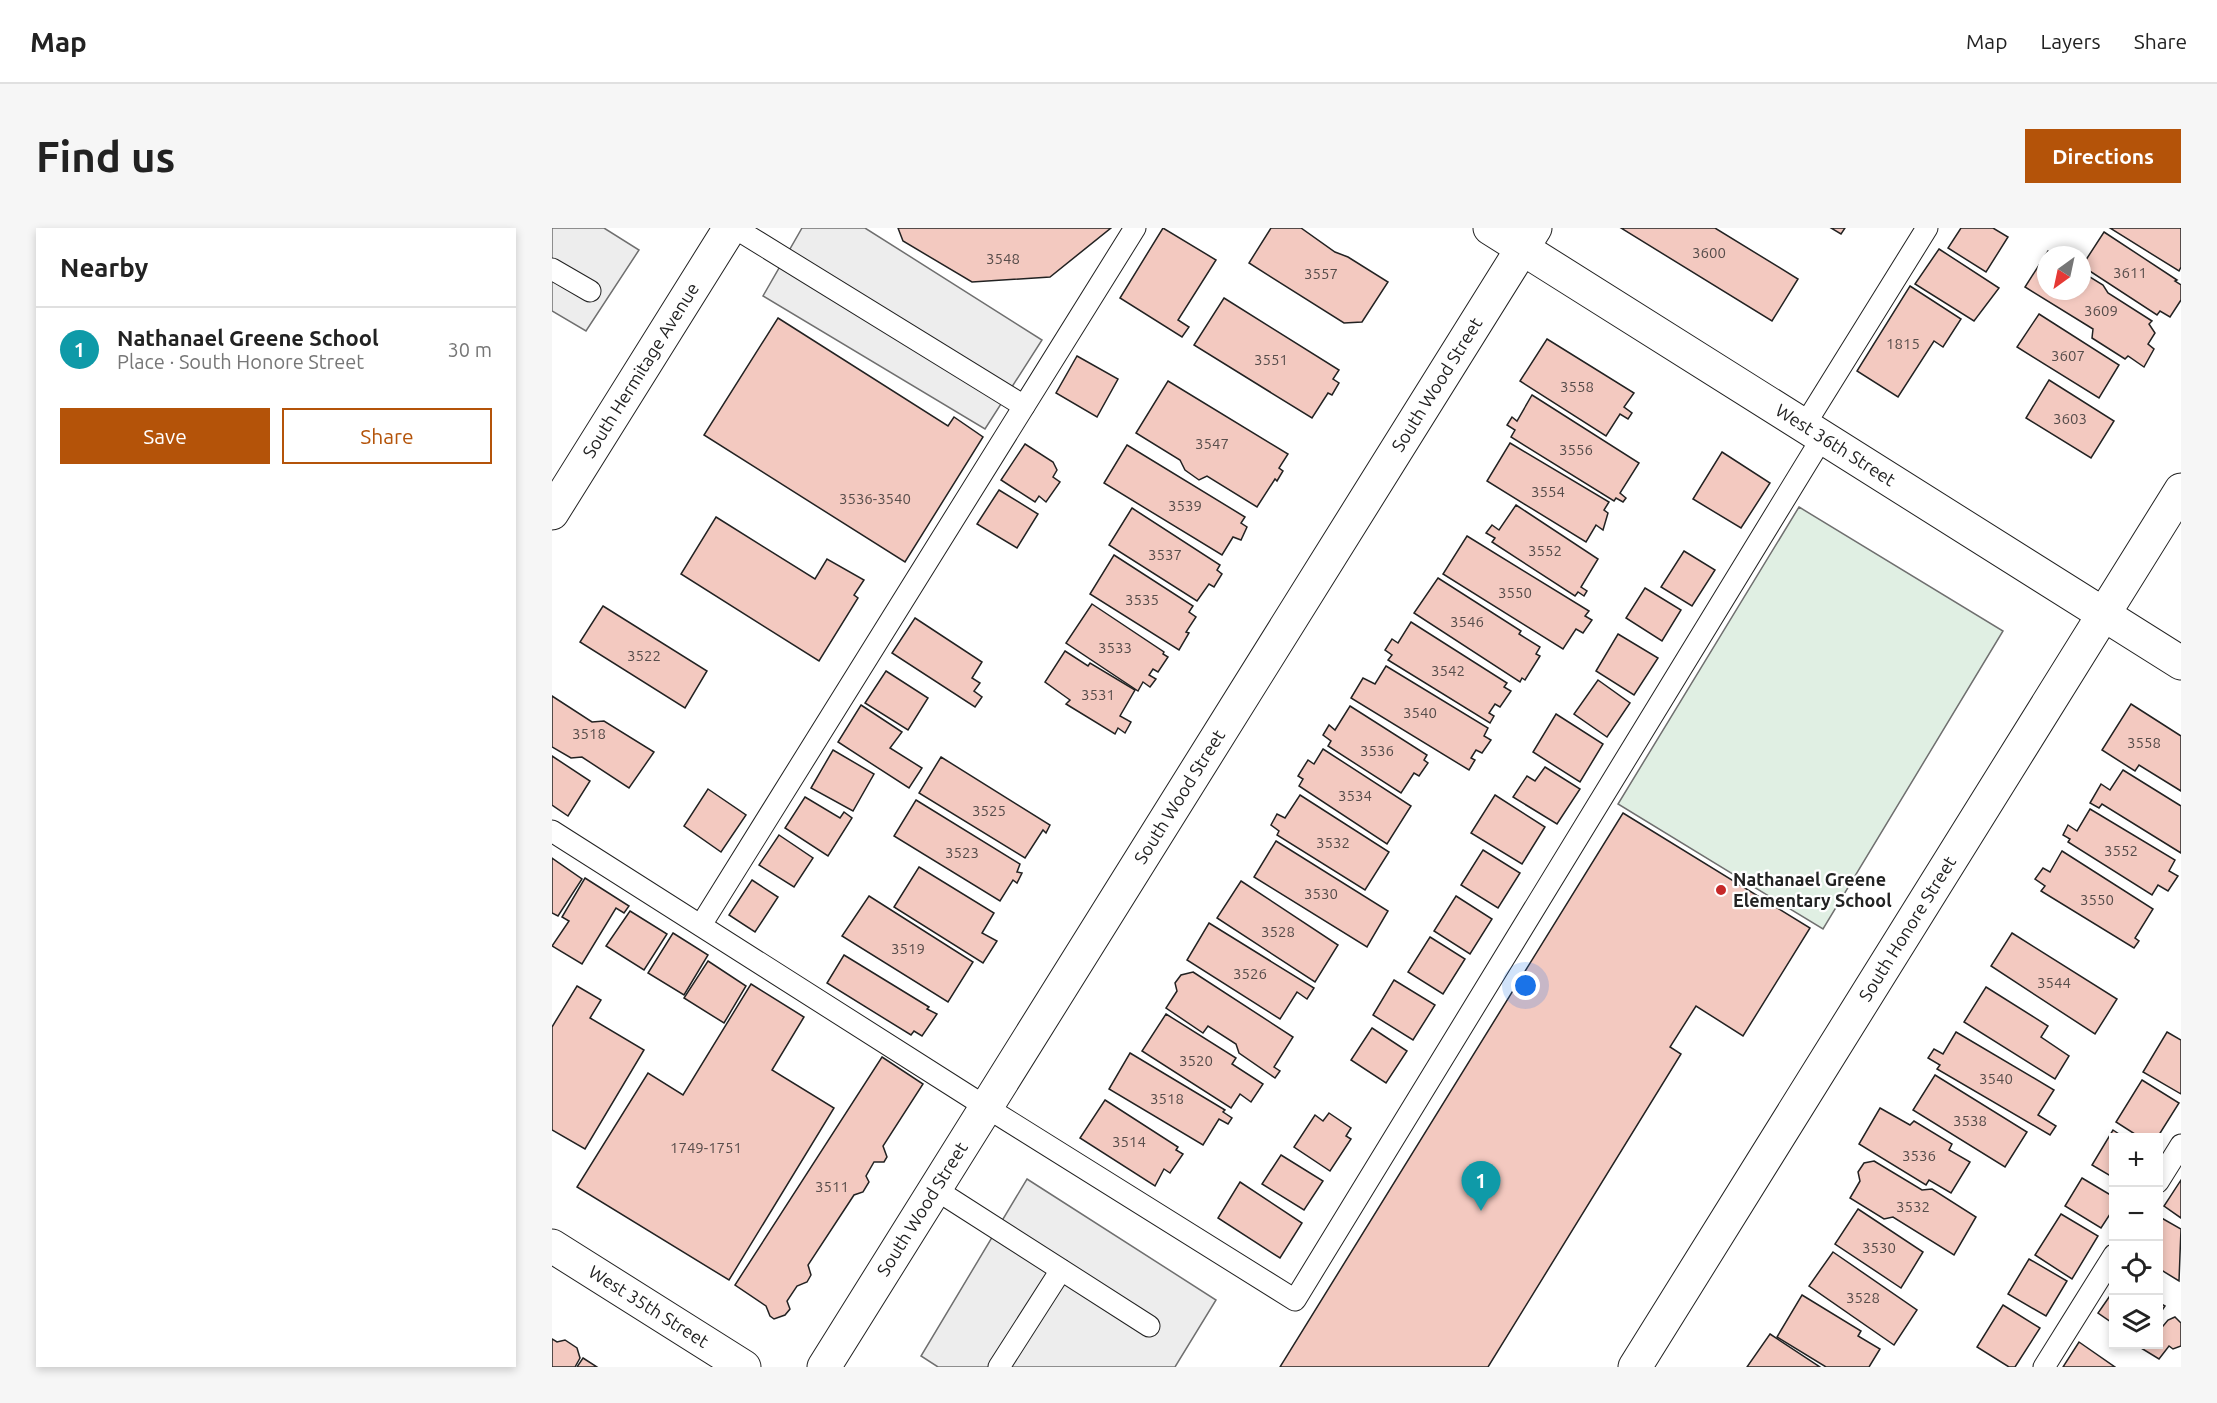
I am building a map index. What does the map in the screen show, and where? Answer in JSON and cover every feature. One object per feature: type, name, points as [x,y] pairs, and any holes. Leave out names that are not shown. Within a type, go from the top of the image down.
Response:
[{"type":"street","name":"South Hermitage Avenue","points":[[552,513],[730,228]]},
{"type":"street","name":"West 36th Street","points":[[1490,228],[1529,238],[1813,432],[2181,663]]},
{"type":"street","name":"South Wood Street","points":[[824,1367],[1529,238]]},
{"type":"street","name":"South Honore Street","points":[[1635,1367],[2181,489]]},
{"type":"street","name":"West 35th Street","points":[[552,1246],[744,1367]]},
{"type":"lane","points":[[735,228],[1024,406]]},
{"type":"lane","points":[[701,926],[1135,228]]},
{"type":"lane","points":[[552,831],[1295,1300],[1813,432],[1927,228]]},
{"type":"lane","points":[[552,269],[590,291]]},
{"type":"lane","points":[[2163,1174],[2181,1145]]},
{"type":"lane","points":[[935,1189],[1149,1326]]},
{"type":"lane","points":[[2044,1367],[2109,1263]]},
{"type":"lane","points":[[999,1367],[1061,1270]]},
{"type":"green space","points":[[1799,507],[2003,631],[1823,929],[1618,804]]},
{"type":"shaded area","points":[[552,228],[604,228],[639,250],[586,331],[552,311]]},
{"type":"shaded area","points":[[802,228],[865,228],[1042,340],[985,429],[763,296]]},
{"type":"shaded area","points":[[1027,1179],[1216,1300],[1175,1367],[938,1367],[921,1356]]},
{"type":"building","points":[[898,228],[1111,228],[1050,277],[972,282],[903,241]]},
{"type":"building","points":[[1163,228],[1216,260],[1178,320],[1189,327],[1182,337],[1120,298]]},
{"type":"building","points":[[1271,228],[1301,228],[1335,252],[1348,257],[1388,282],[1362,322],[1344,323],[1249,263]]},
{"type":"building","points":[[1621,228],[1715,228],[1798,279],[1772,321]]},
{"type":"building","points":[[1831,228],[1845,228],[1841,234]]},
{"type":"building","points":[[1961,228],[1993,228],[2008,237],[1986,272],[1948,248]]},
{"type":"building","points":[[2110,228],[2181,228],[2181,267],[2179,271]]},
{"type":"building","points":[[2104,232],[2177,280],[2175,281],[2181,285],[2181,300],[2170,317],[2160,311],[2157,315],[2091,272],[2091,252]]},
{"type":"building","points":[[1939,249],[1999,288],[1974,321],[1915,284]]},
{"type":"building","points":[[2037,268],[2037,294],[2025,287]]},
{"type":"building","points":[[2091,278],[2103,285],[2108,293],[2152,321],[2149,324],[2155,333],[2148,344],[2154,349],[2144,367],[2128,356],[2125,359],[2092,338],[2093,329],[2046,300],[2091,300]]},
{"type":"building","points":[[1910,286],[1961,319],[1943,347],[1934,341],[1898,397],[1857,371]]},
{"type":"building","points":[[1224,298],[1339,370],[1333,379],[1339,383],[1332,395],[1328,393],[1312,418],[1194,345]]},
{"type":"building","points":[[2039,314],[2119,365],[2099,398],[2017,347]]},
{"type":"building","points":[[778,318],[948,426],[954,417],[983,437],[905,562],[704,435]]},
{"type":"building","points":[[1547,339],[1634,393],[1624,407],[1632,413],[1628,419],[1620,414],[1606,436],[1520,381]]},
{"type":"building","points":[[1077,356],[1118,379],[1097,417],[1056,393]]},
{"type":"building","points":[[2049,380],[2114,421],[2091,458],[2026,418]]},
{"type":"building","points":[[1168,381],[1288,454],[1279,468],[1283,471],[1277,481],[1275,479],[1257,507],[1207,476],[1199,480],[1185,470],[1180,460],[1136,433]]},
{"type":"building","points":[[1532,395],[1639,463],[1620,493],[1626,498],[1623,502],[1616,498],[1614,501],[1511,437],[1515,430],[1507,425],[1512,417],[1517,421]]},
{"type":"building","points":[[1510,443],[1609,502],[1604,510],[1608,513],[1603,530],[1596,525],[1586,542],[1487,481]]},
{"type":"building","points":[[1025,444],[1053,462],[1057,470],[1053,477],[1060,482],[1046,502],[1039,496],[1035,502],[1001,480]]},
{"type":"building","points":[[1127,445],[1245,517],[1241,523],[1247,527],[1241,540],[1233,537],[1222,555],[1104,483]]},
{"type":"building","points":[[1722,452],[1770,483],[1741,528],[1693,499]]},
{"type":"building","points":[[999,490],[1038,514],[1017,548],[977,524]]},
{"type":"building","points":[[1516,505],[1598,559],[1581,587],[1587,591],[1584,596],[1578,592],[1575,596],[1492,542],[1495,538],[1486,533],[1492,525],[1499,530]]},
{"type":"building","points":[[1132,508],[1220,565],[1217,570],[1222,574],[1214,587],[1209,584],[1197,601],[1109,545]]},
{"type":"building","points":[[716,517],[815,579],[827,559],[864,580],[854,595],[858,598],[819,661],[681,574]]},
{"type":"building","points":[[1467,536],[1589,611],[1585,616],[1592,620],[1583,633],[1576,629],[1563,649],[1443,574]]},
{"type":"building","points":[[1684,551],[1715,570],[1692,606],[1661,587]]},
{"type":"building","points":[[1114,555],[1193,606],[1189,612],[1196,617],[1186,632],[1189,633],[1179,650],[1090,594]]},
{"type":"building","points":[[1438,578],[1521,631],[1519,634],[1540,647],[1536,654],[1540,656],[1525,680],[1522,678],[1520,682],[1414,613]]},
{"type":"building","points":[[1645,588],[1681,610],[1662,641],[1626,618]]},
{"type":"building","points":[[1092,604],[1164,652],[1163,654],[1168,657],[1158,672],[1153,669],[1149,675],[1156,679],[1150,687],[1143,682],[1138,691],[1066,643]]},
{"type":"building","points":[[603,606],[707,671],[685,708],[580,642]]},
{"type":"building","points":[[915,618],[982,662],[972,678],[980,683],[974,691],[982,697],[975,707],[892,653]]},
{"type":"building","points":[[1411,622],[1507,683],[1504,687],[1511,691],[1500,707],[1495,704],[1489,713],[1494,716],[1490,723],[1388,660],[1392,655],[1385,650],[1392,639],[1398,643]]},
{"type":"building","points":[[1618,634],[1658,658],[1634,695],[1596,671]]},
{"type":"building","points":[[1065,651],[1088,666],[1090,663],[1135,690],[1120,716],[1131,722],[1125,733],[1118,728],[1115,734],[1066,704],[1070,700],[1045,682]]},
{"type":"building","points":[[1386,666],[1488,728],[1484,736],[1491,740],[1482,753],[1476,750],[1471,758],[1475,760],[1469,770],[1351,698],[1363,678],[1375,684]]},
{"type":"building","points":[[886,671],[928,698],[908,730],[865,703]]},
{"type":"building","points":[[1598,680],[1630,703],[1607,737],[1574,714]]},
{"type":"building","points":[[552,696],[592,722],[604,721],[654,752],[629,788],[582,757],[571,758],[552,747]]},
{"type":"building","points":[[2131,704],[2181,736],[2181,791],[2139,765],[2135,771],[2102,750]]},
{"type":"building","points":[[861,705],[902,732],[890,748],[922,768],[909,788],[838,742]]},
{"type":"building","points":[[1350,706],[1427,755],[1424,760],[1428,763],[1419,776],[1414,773],[1401,793],[1328,746],[1331,741],[1323,735],[1329,725],[1335,730]]},
{"type":"building","points":[[1556,714],[1603,744],[1580,782],[1533,752]]},
{"type":"building","points":[[1323,749],[1411,806],[1387,844],[1299,786],[1303,779],[1298,776],[1308,760],[1314,764]]},
{"type":"building","points":[[833,750],[874,774],[853,811],[811,788]]},
{"type":"building","points":[[552,756],[590,781],[568,816],[552,805]]},
{"type":"building","points":[[941,757],[1050,825],[1046,833],[1043,830],[1025,858],[919,793]]},
{"type":"building","points":[[1545,767],[1580,789],[1557,824],[1513,797],[1527,776],[1535,781]]},
{"type":"building","points":[[2123,770],[2181,806],[2181,853],[2102,804],[2099,808],[2090,803],[2101,784],[2110,790]]},
{"type":"building","points":[[708,789],[746,815],[721,852],[684,826]]},
{"type":"building","points":[[1300,795],[1389,852],[1365,890],[1277,835],[1279,831],[1271,825],[1277,814],[1285,818]]},
{"type":"building","points":[[1495,795],[1545,827],[1522,864],[1471,833]]},
{"type":"building","points":[[805,797],[840,818],[844,812],[852,818],[828,856],[785,828]]},
{"type":"building","points":[[916,800],[1020,864],[1017,872],[1022,873],[1017,883],[1013,880],[1000,901],[894,836]]},
{"type":"building","points":[[2090,809],[2175,860],[2169,871],[2178,876],[2168,891],[2158,885],[2152,895],[2068,842],[2070,839],[2063,835],[2068,825],[2077,831]]},
{"type":"building","points":[[1623,813],[1810,928],[1743,1036],[1696,1006],[1670,1047],[1681,1054],[1488,1367],[1280,1367]]},
{"type":"building","points":[[779,835],[813,858],[794,887],[759,865]]},
{"type":"building","points":[[1276,841],[1388,911],[1367,947],[1254,877]]},
{"type":"building","points":[[1483,850],[1520,873],[1498,908],[1461,885]]},
{"type":"building","points":[[2062,851],[2153,909],[2135,938],[2139,941],[2134,948],[2041,891],[2045,886],[2035,879],[2043,868],[2050,872]]},
{"type":"building","points":[[552,858],[582,879],[558,916],[552,913]]},
{"type":"building","points":[[919,867],[994,913],[982,933],[997,941],[983,963],[894,907]]},
{"type":"building","points":[[585,878],[629,906],[624,913],[616,908],[582,964],[552,946],[569,921],[562,917]]},
{"type":"building","points":[[752,880],[778,897],[755,932],[729,915]]},
{"type":"building","points":[[1241,881],[1338,945],[1315,982],[1217,918]]},
{"type":"building","points":[[869,896],[973,962],[948,1002],[842,936]]},
{"type":"building","points":[[1456,896],[1492,919],[1470,954],[1434,931]]},
{"type":"building","points":[[630,911],[667,934],[644,970],[606,946]]},
{"type":"building","points":[[1209,923],[1314,988],[1307,999],[1297,992],[1280,1019],[1187,960]]},
{"type":"building","points":[[673,933],[708,955],[684,995],[648,973]]},
{"type":"building","points":[[2012,933],[2117,999],[2095,1034],[1991,966]]},
{"type":"building","points":[[1430,937],[1465,959],[1443,994],[1408,972]]},
{"type":"building","points":[[844,955],[937,1014],[922,1036],[914,1031],[911,1035],[827,983]]},
{"type":"building","points":[[708,961],[746,986],[724,1023],[684,998]]},
{"type":"building","points":[[1193,972],[1293,1037],[1274,1067],[1280,1071],[1275,1078],[1239,1053],[1236,1044],[1208,1026],[1203,1033],[1166,1008],[1177,991],[1175,983],[1181,975]]},
{"type":"building","points":[[1394,980],[1435,1005],[1413,1040],[1373,1015]]},
{"type":"building","points":[[751,984],[804,1017],[772,1070],[834,1108],[729,1280],[577,1187],[648,1073],[683,1095]]},
{"type":"building","points":[[577,986],[601,1000],[590,1018],[644,1050],[585,1149],[552,1130],[552,1027]]},
{"type":"building","points":[[1986,987],[2048,1026],[2041,1037],[2069,1056],[2055,1079],[1964,1022]]},
{"type":"building","points":[[1166,1014],[1236,1058],[1232,1064],[1263,1084],[1251,1102],[1240,1094],[1231,1108],[1142,1051]]},
{"type":"building","points":[[1372,1028],[1407,1051],[1386,1083],[1351,1060]]},
{"type":"building","points":[[1956,1032],[2054,1090],[2038,1115],[2056,1126],[2050,1135],[1937,1069],[1940,1065],[1928,1058],[1934,1049],[1943,1054]]},
{"type":"building","points":[[2167,1032],[2181,1040],[2181,1094],[2143,1072]]},
{"type":"building","points":[[1130,1053],[1225,1110],[1223,1112],[1232,1118],[1228,1124],[1219,1119],[1203,1145],[1109,1089]]},
{"type":"building","points":[[882,1057],[923,1084],[883,1146],[887,1157],[884,1162],[874,1162],[866,1176],[869,1182],[863,1192],[854,1195],[808,1265],[811,1275],[807,1282],[797,1286],[787,1301],[790,1309],[785,1315],[774,1319],[770,1316],[766,1306],[735,1285]]},
{"type":"building","points":[[1935,1075],[2027,1132],[2005,1167],[1913,1110]]},
{"type":"building","points":[[2142,1080],[2179,1103],[2160,1133],[2133,1133],[2116,1122]]},
{"type":"building","points":[[1105,1100],[1178,1147],[1176,1150],[1183,1154],[1170,1173],[1164,1169],[1155,1186],[1080,1138]]},
{"type":"building","points":[[1880,1108],[1910,1125],[1914,1121],[1952,1144],[1949,1150],[1970,1162],[1951,1193],[1929,1180],[1926,1185],[1859,1144]]},
{"type":"building","points":[[1329,1113],[1351,1128],[1346,1136],[1351,1139],[1330,1171],[1294,1147],[1315,1115],[1323,1121]]},
{"type":"building","points":[[2109,1137],[2109,1175],[2092,1165]]},
{"type":"building","points":[[1281,1155],[1323,1181],[1304,1210],[1262,1184]]},
{"type":"building","points":[[1874,1161],[1922,1190],[1932,1189],[1976,1217],[1954,1255],[1893,1217],[1884,1219],[1850,1198],[1860,1181],[1858,1172],[1864,1163]]},
{"type":"building","points":[[2082,1178],[2109,1194],[2109,1216],[2101,1228],[2065,1206]]},
{"type":"building","points":[[2181,1180],[2181,1218],[2164,1206]]},
{"type":"building","points":[[1240,1182],[1302,1223],[1280,1258],[1218,1218]]},
{"type":"building","points":[[1858,1209],[1923,1252],[1901,1288],[1835,1244]]},
{"type":"building","points":[[2061,1214],[2098,1236],[2072,1279],[2035,1255]]},
{"type":"building","points":[[2163,1219],[2181,1229],[2179,1281],[2163,1271]]},
{"type":"building","points":[[1833,1252],[1917,1310],[1894,1345],[1809,1286]]},
{"type":"building","points":[[2029,1259],[2067,1281],[2046,1316],[2008,1294]]},
{"type":"building","points":[[1802,1295],[1861,1331],[1858,1336],[1880,1349],[1869,1367],[1826,1367],[1777,1337]]},
{"type":"building","points":[[2109,1297],[2109,1321],[2098,1313]]},
{"type":"building","points":[[2003,1305],[2040,1328],[2015,1367],[2009,1367],[1977,1347]]},
{"type":"building","points":[[2175,1317],[2181,1323],[2181,1346],[2173,1349],[2169,1346],[2159,1359],[2143,1349],[2163,1349],[2163,1326]]},
{"type":"building","points":[[1770,1334],[1820,1367],[1747,1367]]},
{"type":"building","points":[[552,1339],[557,1342],[565,1340],[577,1348],[580,1358],[575,1367],[552,1367]]},
{"type":"building","points":[[2079,1342],[2115,1367],[2063,1367]]},
{"type":"building","points":[[583,1358],[597,1367],[577,1367]]},
{"type":"place","name":"Nathanael Greene Elementary School","points":[[1721,890]]},
{"type":"place","name":"Nathanael Greene School","points":[[1481,1211]]}]
